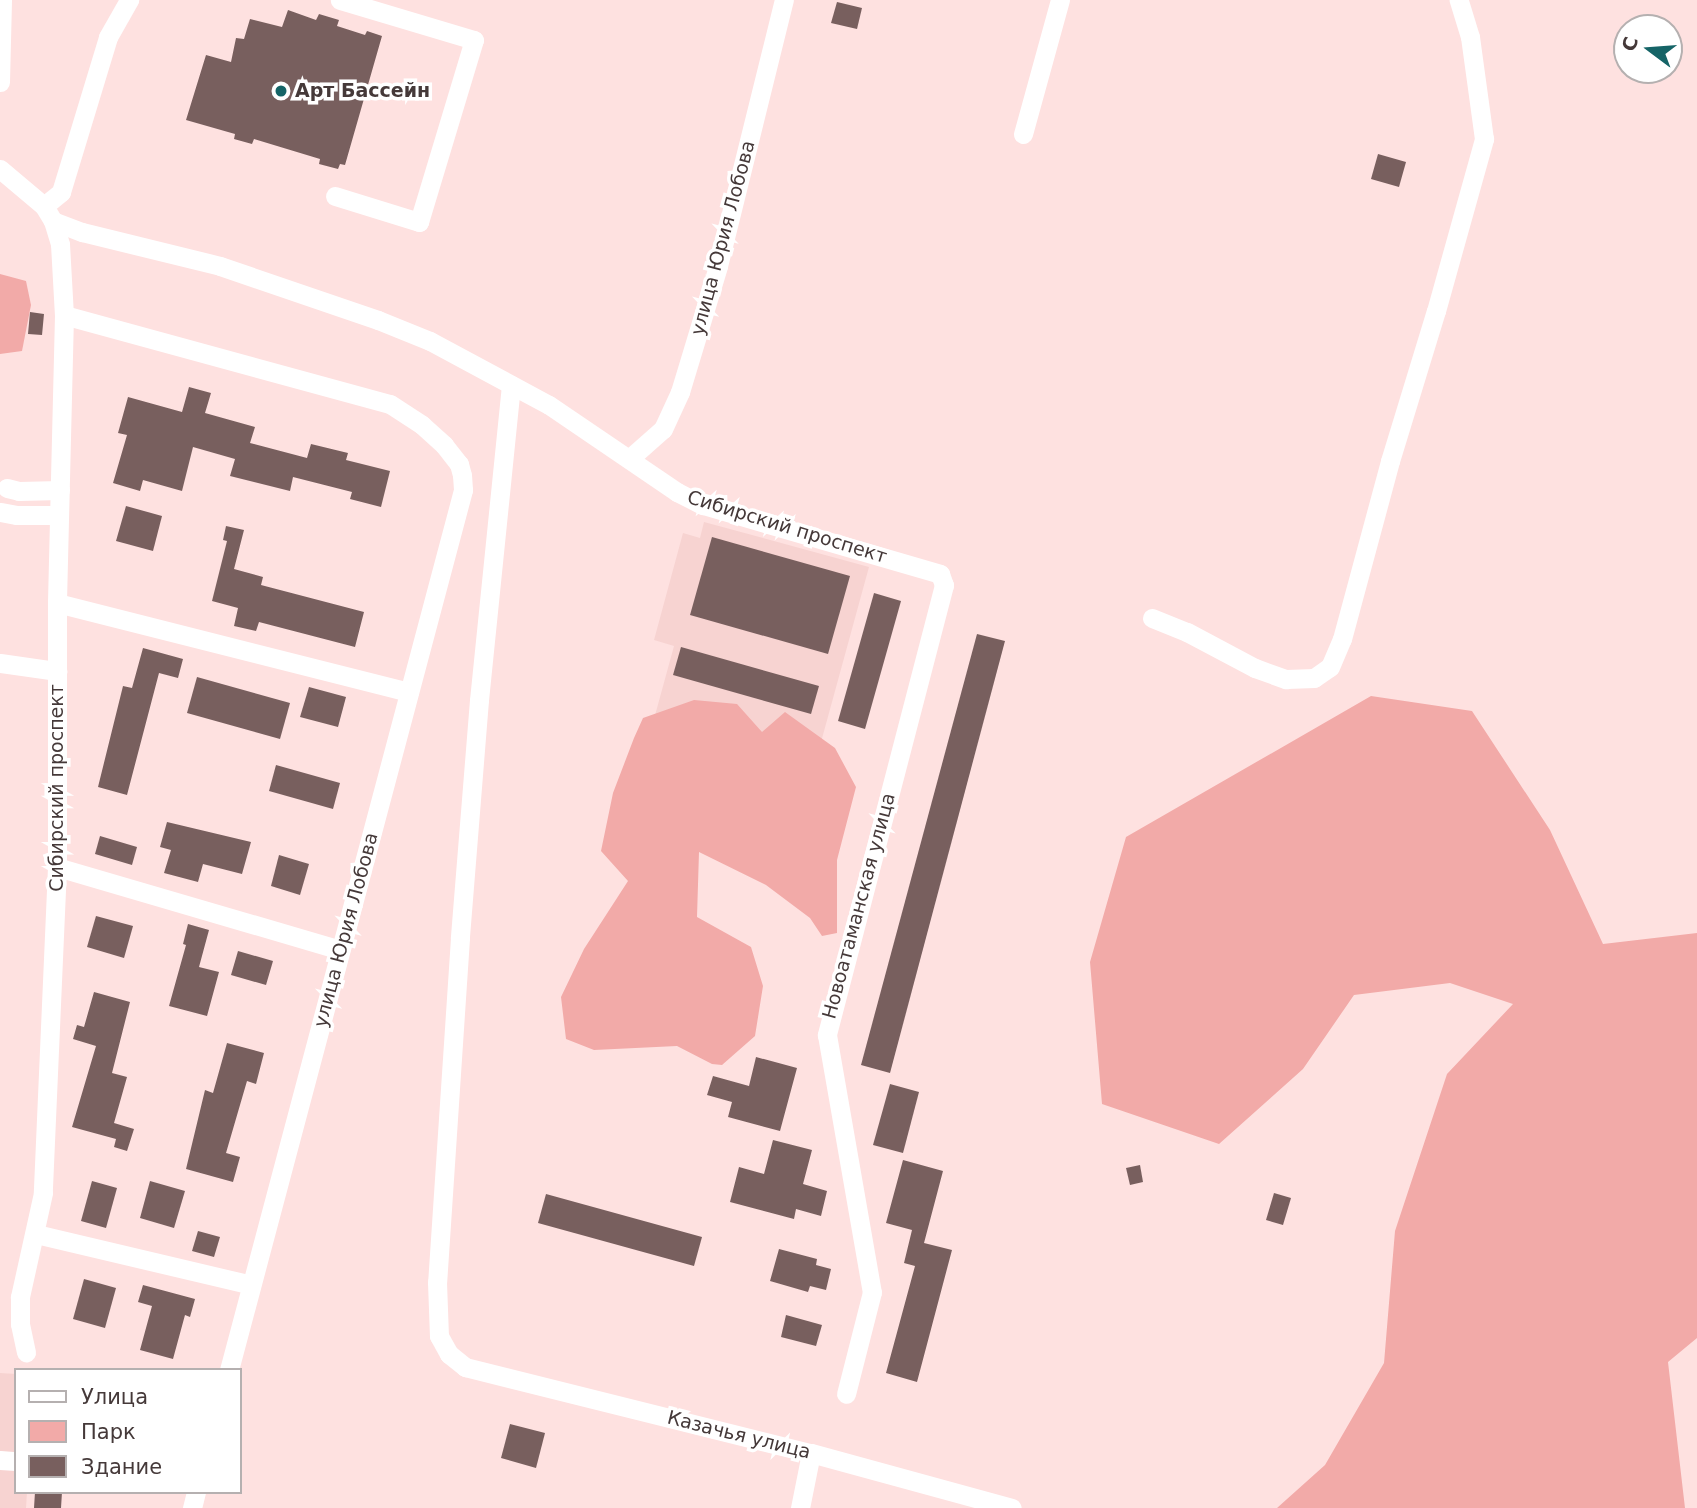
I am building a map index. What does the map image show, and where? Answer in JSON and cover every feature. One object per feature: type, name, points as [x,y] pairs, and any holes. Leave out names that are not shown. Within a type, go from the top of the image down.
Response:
[{"type":"street","points":[[0,82],[2,0]]},
{"type":"street","points":[[49,214],[61,192],[108,37],[129,0]]},
{"type":"street","points":[[335,196],[419,222],[474,40],[340,0]]},
{"type":"street","name":"улица Юрия Лобова","points":[[629,459],[663,429],[680,392],[718,266],[784,0]]},
{"type":"street","points":[[1023,134],[1060,0]]},
{"type":"street","points":[[1152,618],[1187,632],[1255,668],[1286,679],[1314,678],[1331,667],[1342,639],[1390,461],[1484,139],[1470,37],[1459,0]]},
{"type":"street","name":"Сибирский проспект","points":[[0,169],[49,214],[82,232],[220,266],[378,320],[430,341],[565,414],[677,492],[703,505],[925,568],[940,574],[944,585]]},
{"type":"street","name":"Сибирский проспект","points":[[26,1352],[20,1324],[20,1297],[43,1193],[57,867],[57,603],[64,315],[60,244],[49,214]]},
{"type":"street","name":"улица Юрия Лобова","points":[[64,315],[390,404],[422,425],[444,445],[458,464],[463,490],[230,1368]]},
{"type":"street","name":"Казачья улица","points":[[510,385],[479,700],[437,1282],[439,1336],[449,1353],[465,1367],[811,1453],[1012,1508]]},
{"type":"street","points":[[7,488],[19,491],[60,490]]},
{"type":"street","points":[[1,512],[16,516],[59,515]]},
{"type":"street","name":"Новоатаманская улица","points":[[846,1394],[872,1292],[827,1035],[944,585]]},
{"type":"street","points":[[57,603],[409,692]]},
{"type":"street","points":[[0,663],[57,671]]},
{"type":"street","points":[[57,867],[340,950]]},
{"type":"street","points":[[36,1234],[251,1285]]},
{"type":"street","points":[[800,1508],[811,1453]]},
{"type":"shaded area","points":[[704,522],[869,567],[815,764],[654,719],[674,646],[654,640],[683,533],[700,538]]},
{"type":"shaded area","points":[[0,1373],[14,1374],[14,1494],[27,1494],[26,1508],[0,1508]]},
{"type":"green space","points":[[0,274],[26,281],[31,305],[22,351],[0,354]]},
{"type":"green space","points":[[1371,696],[1472,711],[1550,830],[1603,944],[1697,933],[1697,1338],[1668,1362],[1685,1508],[1277,1508],[1325,1465],[1384,1363],[1395,1231],[1447,1074],[1513,1004],[1450,983],[1354,995],[1303,1069],[1219,1144],[1102,1104],[1090,962],[1126,837]]},
{"type":"green space","points":[[694,700],[737,704],[762,732],[785,712],[835,748],[856,787],[837,860],[837,933],[822,936],[810,918],[766,885],[699,852],[697,917],[751,947],[763,986],[755,1036],[722,1065],[712,1064],[677,1046],[594,1050],[566,1039],[561,997],[584,949],[628,881],[601,851],[613,793],[634,738],[643,718]]},
{"type":"building","points":[[837,2],[862,8],[857,29],[831,23]]},
{"type":"building","name":"Арт Бассейн","points":[[288,10],[316,20],[319,14],[339,20],[337,26],[365,35],[367,31],[382,36],[345,165],[340,164],[338,169],[319,164],[320,159],[254,139],[252,144],[234,139],[235,134],[186,120],[206,55],[231,62],[236,38],[244,39],[250,19],[282,27]]},
{"type":"building","points":[[1378,154],[1406,162],[1399,187],[1371,179]]},
{"type":"building","points":[[30,312],[44,314],[42,335],[28,334]]},
{"type":"building","points":[[189,387],[211,393],[205,413],[255,427],[250,443],[307,458],[311,444],[348,453],[346,460],[390,471],[381,507],[350,499],[352,492],[293,477],[290,491],[230,476],[235,459],[193,447],[182,491],[143,480],[140,491],[113,483],[127,435],[118,433],[128,397],[182,412]]},
{"type":"building","points":[[126,506],[162,516],[153,551],[116,541]]},
{"type":"building","points":[[226,526],[244,530],[234,569],[263,577],[261,585],[364,612],[355,647],[259,622],[256,631],[234,626],[238,608],[212,601],[227,541],[223,540]]},
{"type":"building","points":[[712,537],[850,576],[828,654],[690,615]]},
{"type":"building","points":[[874,593],[901,601],[865,729],[838,721]]},
{"type":"building","points":[[977,634],[1005,641],[890,1073],[861,1065]]},
{"type":"building","points":[[681,647],[819,686],[811,714],[673,675]]},
{"type":"building","points":[[143,648],[183,659],[178,678],[159,673],[127,795],[98,787],[123,686],[132,688]]},
{"type":"building","points":[[197,677],[290,703],[280,739],[187,713]]},
{"type":"building","points":[[309,687],[346,697],[338,727],[300,717]]},
{"type":"building","points":[[276,765],[340,783],[333,809],[269,791]]},
{"type":"building","points":[[167,822],[251,842],[242,874],[203,864],[198,882],[164,873],[171,850],[160,847]]},
{"type":"building","points":[[100,836],[137,847],[132,865],[95,854]]},
{"type":"building","points":[[279,855],[309,864],[300,895],[271,886]]},
{"type":"building","points":[[96,916],[133,926],[124,958],[87,947]]},
{"type":"building","points":[[188,924],[209,930],[199,967],[219,972],[207,1016],[169,1006],[186,945],[183,944]]},
{"type":"building","points":[[238,951],[273,961],[266,985],[231,975]]},
{"type":"building","points":[[94,992],[130,1002],[112,1073],[127,1077],[114,1123],[134,1129],[127,1151],[114,1147],[116,1139],[72,1127],[96,1046],[73,1039],[77,1025],[84,1027]]},
{"type":"building","points":[[227,1043],[264,1053],[256,1084],[247,1081],[226,1153],[240,1157],[233,1182],[186,1169],[205,1090],[213,1093]]},
{"type":"building","points":[[756,1057],[797,1068],[780,1131],[728,1117],[732,1102],[707,1095],[713,1076],[749,1086]]},
{"type":"building","points":[[890,1084],[919,1092],[903,1153],[873,1145]]},
{"type":"building","points":[[773,1140],[812,1150],[803,1184],[827,1191],[821,1216],[796,1209],[794,1219],[730,1202],[739,1167],[764,1174]]},
{"type":"building","points":[[903,1160],[943,1171],[924,1243],[952,1250],[917,1382],[886,1373],[915,1266],[904,1263],[912,1230],[886,1223]]},
{"type":"building","points":[[1140,1165],[1143,1182],[1130,1185],[1126,1168]]},
{"type":"building","points":[[92,1181],[117,1188],[106,1228],[81,1221]]},
{"type":"building","points":[[150,1181],[185,1191],[174,1228],[140,1218]]},
{"type":"building","points":[[1274,1193],[1291,1198],[1283,1225],[1266,1220]]},
{"type":"building","points":[[546,1194],[702,1237],[694,1266],[538,1223]]},
{"type":"building","points":[[198,1231],[220,1237],[214,1257],[192,1251]]},
{"type":"building","points":[[779,1249],[817,1259],[816,1265],[831,1269],[826,1290],[810,1286],[808,1292],[770,1281]]},
{"type":"building","points":[[84,1279],[116,1288],[105,1328],[73,1319]]},
{"type":"building","points":[[143,1285],[195,1299],[190,1317],[185,1315],[173,1359],[140,1350],[152,1306],[138,1302]]},
{"type":"building","points":[[786,1315],[822,1325],[816,1346],[781,1337]]},
{"type":"building","points":[[510,1424],[545,1433],[536,1468],[501,1458]]},
{"type":"building","points":[[35,1494],[62,1494],[61,1508],[34,1508]]},
{"type":"place","name":"Арт Бассейн","points":[[281,91]]}]
